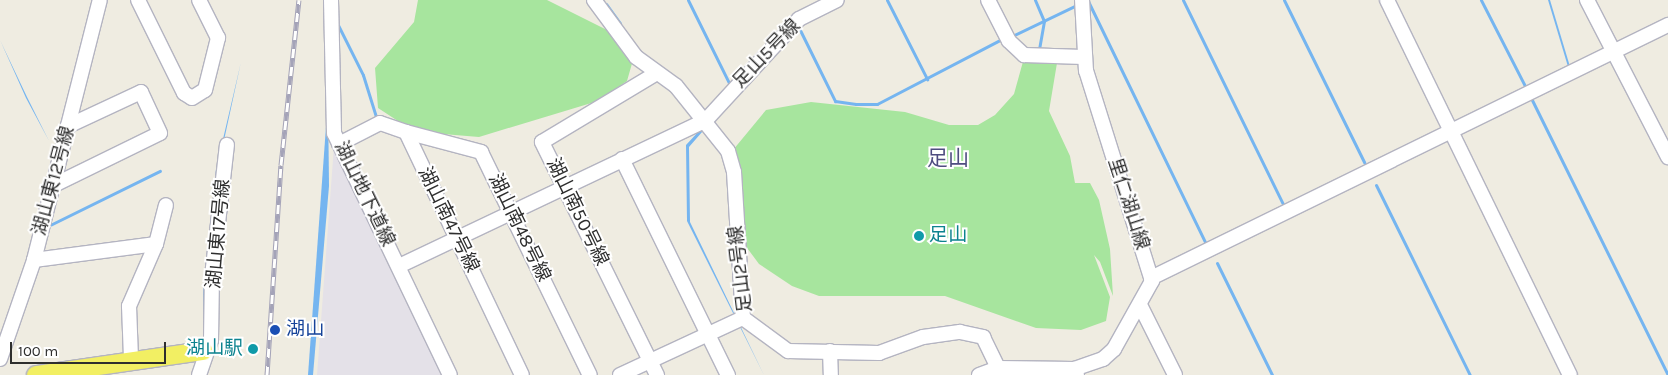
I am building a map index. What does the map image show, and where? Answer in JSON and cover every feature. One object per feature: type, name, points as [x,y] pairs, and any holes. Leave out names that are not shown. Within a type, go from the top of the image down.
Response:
[{"type":"main road","points":[[36,375],[112,369],[131,359],[204,351]]},
{"type":"street","name":"湖山東12号線","points":[[0,359],[34,260],[100,0]]},
{"type":"street","points":[[138,0],[184,93],[192,98],[205,90],[218,38],[199,0]]},
{"type":"street","name":"湖山地下道線","points":[[331,0],[334,133],[450,375]]},
{"type":"street","name":"足山2号線","points":[[594,0],[636,57],[676,86],[706,120],[728,151],[734,172],[743,318],[788,351],[879,353],[923,337],[960,332],[983,337],[998,368]]},
{"type":"street","name":"足山5号線","points":[[706,120],[799,19],[837,0]]},
{"type":"street","points":[[988,0],[1008,41],[1024,55],[1083,57]]},
{"type":"street","name":"里仁湖山線","points":[[1082,0],[1083,57],[1151,278]]},
{"type":"street","points":[[1387,0],[1570,375]]},
{"type":"street","points":[[1587,0],[1668,157]]},
{"type":"street","points":[[979,375],[998,368],[1075,372],[1108,355],[1141,307],[1151,278],[1668,25]]},
{"type":"street","name":"湖山南50号線","points":[[657,73],[542,142],[657,375]]},
{"type":"street","points":[[52,186],[160,133],[141,92],[68,126]]},
{"type":"street","points":[[398,266],[706,120]]},
{"type":"street","points":[[339,144],[380,123],[406,132]]},
{"type":"street","name":"湖山南48号線","points":[[406,132],[481,152],[590,375]]},
{"type":"street","name":"湖山南47号線","points":[[406,132],[522,375]]},
{"type":"street","name":"湖山東17号線","points":[[199,375],[204,351],[211,340],[212,276],[227,145]]},
{"type":"street","points":[[622,159],[728,375]]},
{"type":"street","points":[[131,359],[129,306],[156,244],[166,205]]},
{"type":"street","points":[[34,260],[156,244]]},
{"type":"street","points":[[1141,307],[1175,375]]},
{"type":"street","points":[[620,375],[708,332],[743,318]]},
{"type":"street","points":[[830,351],[832,375]]},
{"type":"shaded area","points":[[334,146],[444,375],[317,375]]},
{"type":"green space","points":[[418,0],[547,0],[617,35],[633,60],[627,81],[598,101],[479,137],[431,133],[401,123],[378,108],[375,68],[414,22]]},
{"type":"green space","points":[[1058,57],[1049,111],[1070,156],[1075,183],[1090,183],[1099,200],[1110,249],[1113,296],[1100,262],[1094,255],[1110,297],[1106,321],[1081,330],[1036,328],[945,296],[819,296],[792,286],[759,264],[739,237],[733,150],[766,110],[811,102],[905,112],[949,125],[978,125],[995,115],[1014,94],[1024,58]]},
{"type":"water","points":[[1548,0],[1550,0],[1571,70],[1569,70]]},
{"type":"water","points":[[1593,0],[1668,140],[1668,147]]},
{"type":"water","points":[[0,40],[27,97],[49,141],[26,98]]},
{"type":"water","points":[[241,62],[218,168],[203,340],[203,293],[216,169]]},
{"type":"water","points":[[756,70],[689,147],[690,222],[764,375],[687,221],[686,145]]},
{"type":"water","points":[[328,99],[329,186],[313,375],[308,375]]},
{"type":"waterway","points":[[688,0],[730,85]]},
{"type":"waterway","points":[[887,0],[927,79]]},
{"type":"waterway","points":[[1035,0],[1044,21],[1039,50]]},
{"type":"waterway","points":[[1183,0],[1284,206]]},
{"type":"waterway","points":[[1284,0],[1364,162]]},
{"type":"waterway","points":[[1481,0],[1527,90]]},
{"type":"waterway","points":[[1088,1],[1207,246]]},
{"type":"waterway","points":[[606,4],[620,23]]},
{"type":"waterway","points":[[1010,37],[1079,4]]},
{"type":"waterway","points":[[337,23],[363,75],[377,120]]},
{"type":"waterway","points":[[798,26],[835,101],[856,104],[877,104],[1002,39]]},
{"type":"waterway","points":[[1532,100],[1668,375]]},
{"type":"waterway","points":[[46,227],[160,171]]},
{"type":"waterway","points":[[1376,185],[1470,375]]},
{"type":"waterway","points":[[1217,263],[1272,375]]},
{"type":"railway","points":[[267,375],[281,165],[299,0]]},
{"type":"place","name":"足山","points":[[919,236]]},
{"type":"place","name":"湖山","points":[[275,330]]},
{"type":"place","name":"湖山駅","points":[[253,349]]},
{"type":"district","name":"足山","points":[[948,158]]}]
